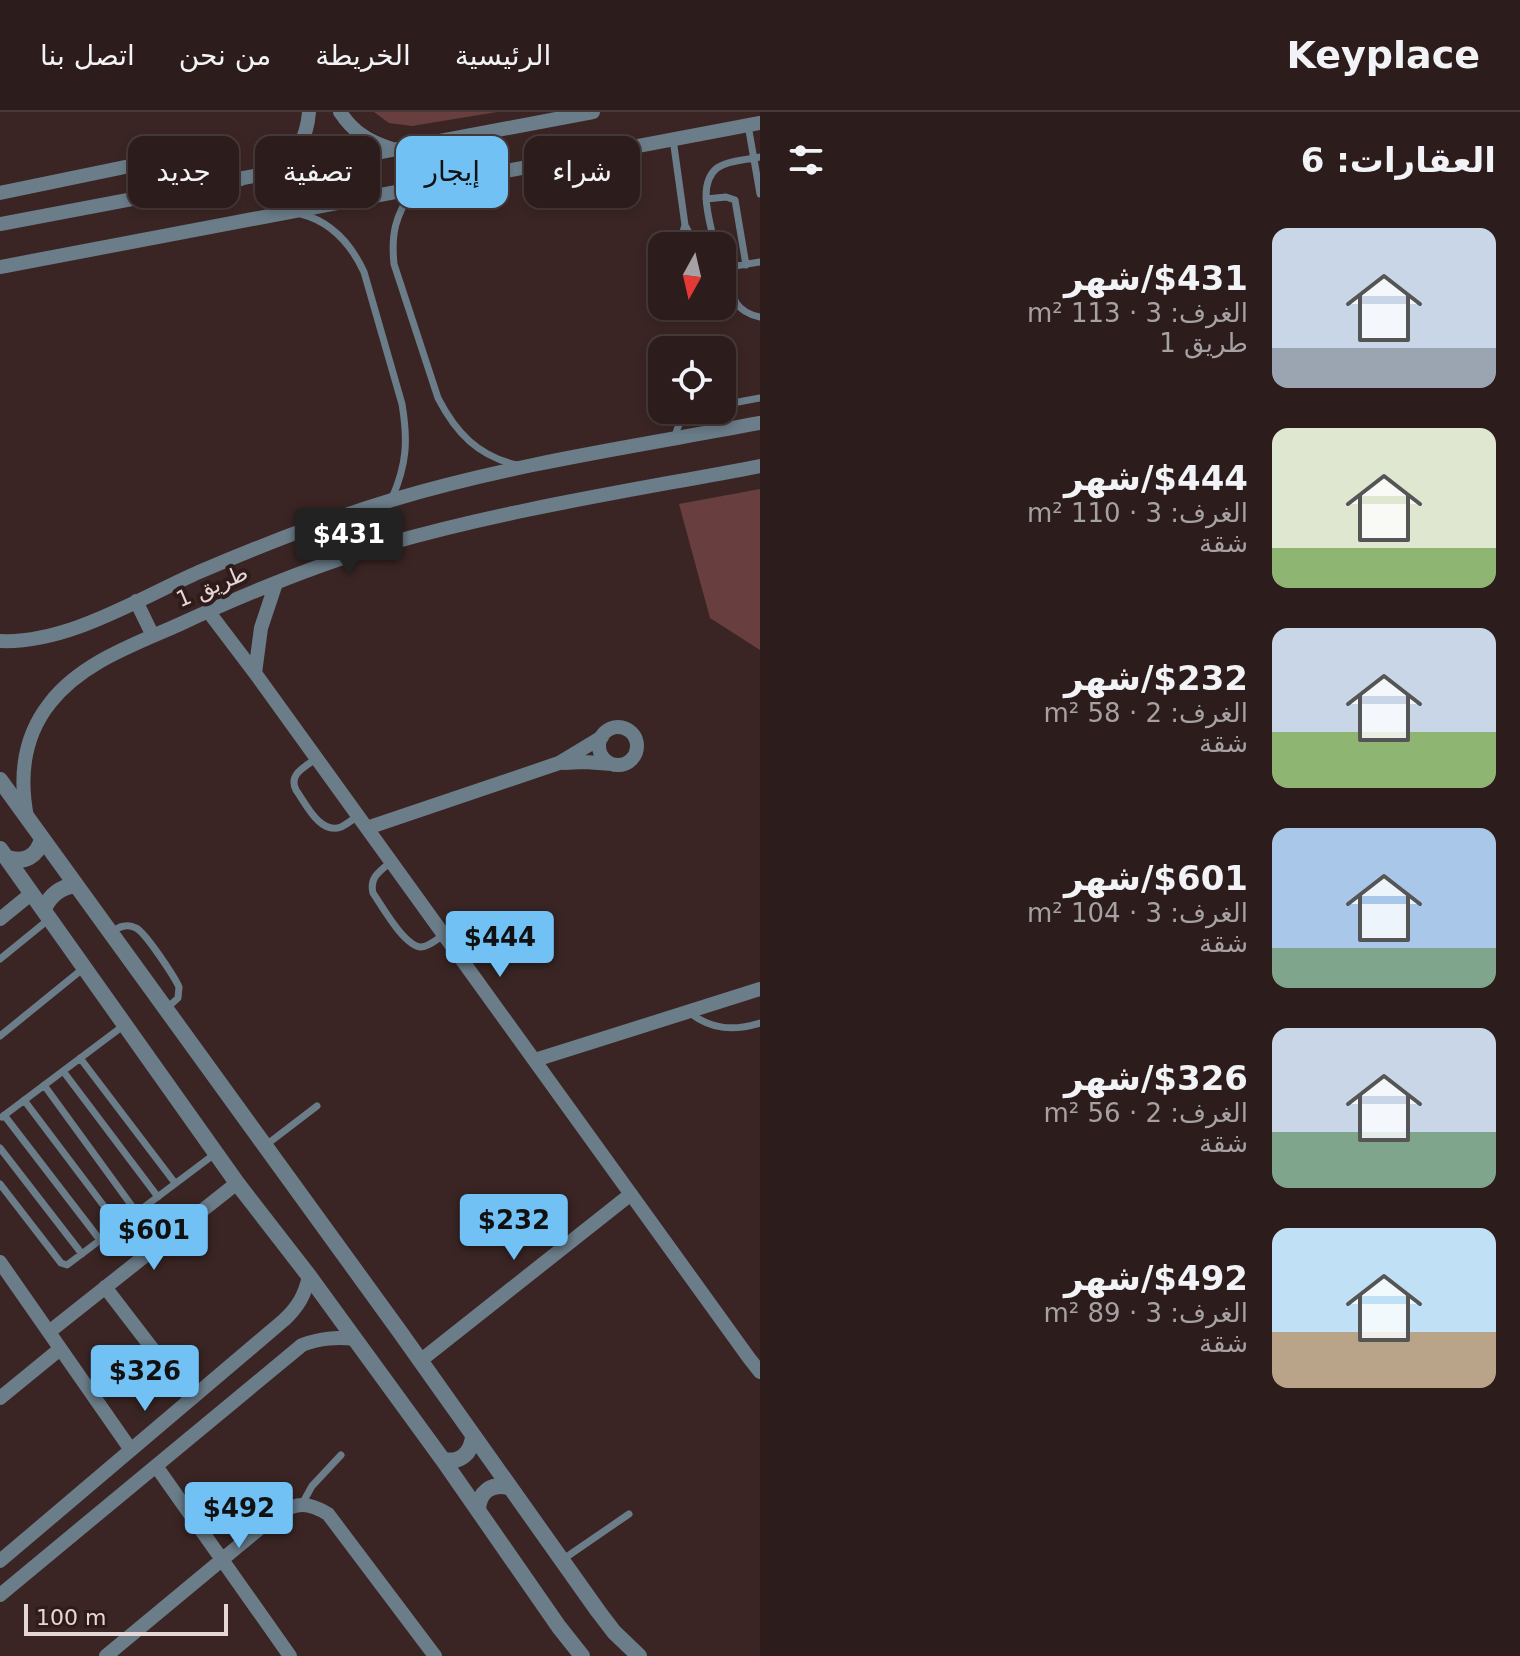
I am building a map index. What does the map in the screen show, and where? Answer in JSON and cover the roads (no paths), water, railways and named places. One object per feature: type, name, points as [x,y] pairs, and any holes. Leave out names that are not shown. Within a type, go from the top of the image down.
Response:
[{"type":"street","points":[[304,136],[309,112]]},
{"type":"street","points":[[340,112],[363,137],[392,149]]},
{"type":"street","points":[[380,151],[549,116],[593,112]]},
{"type":"street","points":[[508,170],[754,124]]},
{"type":"street","points":[[0,193],[154,161],[200,162],[241,179]]},
{"type":"street","points":[[0,224],[255,177]]},
{"type":"street","points":[[0,267],[396,192]]},
{"type":"street","name":"طريق 1","points":[[0,641],[43,638],[77,627],[275,541],[391,500],[482,476],[760,423]]},
{"type":"street","name":"طريق 1","points":[[27,818],[22,779],[24,759],[37,722],[50,703],[84,671],[153,636],[345,557],[535,509],[760,466]]},
{"type":"street","points":[[255,673],[261,628],[276,583]]},
{"type":"street","points":[[136,601],[153,636]]},
{"type":"street","points":[[208,611],[760,1372]]},
{"type":"street","points":[[363,822],[559,763],[615,727],[623,728],[634,736],[637,743],[637,750],[624,764],[559,763]]},
{"type":"street","points":[[602,737],[601,753],[612,764]]},
{"type":"street","points":[[0,780],[508,1487],[614,1632],[639,1656]]},
{"type":"street","points":[[3,854],[16,861],[25,860],[40,848],[42,839]]},
{"type":"street","points":[[3,854],[237,1183],[355,1339],[582,1656]]},
{"type":"street","points":[[47,914],[47,902],[59,890],[76,885]]},
{"type":"street","points":[[0,919],[32,893]]},
{"type":"street","points":[[535,1060],[760,989]]},
{"type":"street","points":[[49,1332],[237,1183]]},
{"type":"street","points":[[420,1361],[631,1194]]},
{"type":"street","points":[[0,1262],[131,1450]]},
{"type":"street","points":[[0,1561],[297,1308],[309,1276]]},
{"type":"street","points":[[105,1287],[191,1399]]},
{"type":"street","points":[[0,1595],[302,1345],[319,1339],[355,1339]]},
{"type":"street","points":[[0,1398],[60,1349]]},
{"type":"street","points":[[443,1460],[464,1456],[473,1437]]},
{"type":"street","points":[[156,1466],[285,1654]]},
{"type":"street","points":[[478,1510],[478,1502],[486,1490],[501,1485],[508,1487]]},
{"type":"street","points":[[106,1656],[277,1514],[302,1504],[328,1514],[435,1656]]},
{"type":"lane","points":[[754,124],[760,194]]},
{"type":"lane","points":[[673,139],[685,225],[689,232]]},
{"type":"lane","points":[[712,232],[706,199],[710,176],[727,163],[757,158]]},
{"type":"lane","points":[[706,199],[726,197],[735,200],[746,265]]},
{"type":"lane","points":[[402,208],[392,244],[394,264],[438,398],[449,419],[464,437],[483,452],[504,462],[527,467]]},
{"type":"lane","points":[[291,212],[310,216],[328,225],[356,254],[364,272],[406,423],[404,463],[391,500]]},
{"type":"lane","points":[[683,232],[685,225]]},
{"type":"lane","points":[[736,266],[760,262]]},
{"type":"lane","points":[[736,303],[760,317]]},
{"type":"lane","points":[[736,402],[760,398]]},
{"type":"lane","points":[[675,439],[679,424]]},
{"type":"lane","points":[[317,758],[296,773],[293,779],[293,785],[304,801],[326,827],[339,828],[363,822]]},
{"type":"lane","points":[[392,861],[375,875],[371,887],[406,940],[412,945],[426,946],[444,934]]},
{"type":"lane","points":[[0,959],[47,914]]},
{"type":"lane","points":[[110,932],[125,925],[141,931],[179,987],[178,998],[165,1009]]},
{"type":"lane","points":[[0,1036],[85,967]]},
{"type":"lane","points":[[688,1012],[714,1027],[745,1028],[760,1023]]},
{"type":"lane","points":[[100,1240],[2,1117],[125,1024]]},
{"type":"lane","points":[[80,1058],[175,1183]]},
{"type":"lane","points":[[63,1071],[158,1197]]},
{"type":"lane","points":[[44,1085],[137,1213]]},
{"type":"lane","points":[[24,1100],[119,1226]]},
{"type":"lane","points":[[264,1147],[317,1106]]},
{"type":"lane","points":[[0,1148],[82,1254]]},
{"type":"lane","points":[[0,1184],[61,1263],[67,1265],[216,1153]]},
{"type":"lane","points":[[302,1504],[312,1486],[341,1455]]},
{"type":"lane","points":[[562,1560],[629,1514]]}]
